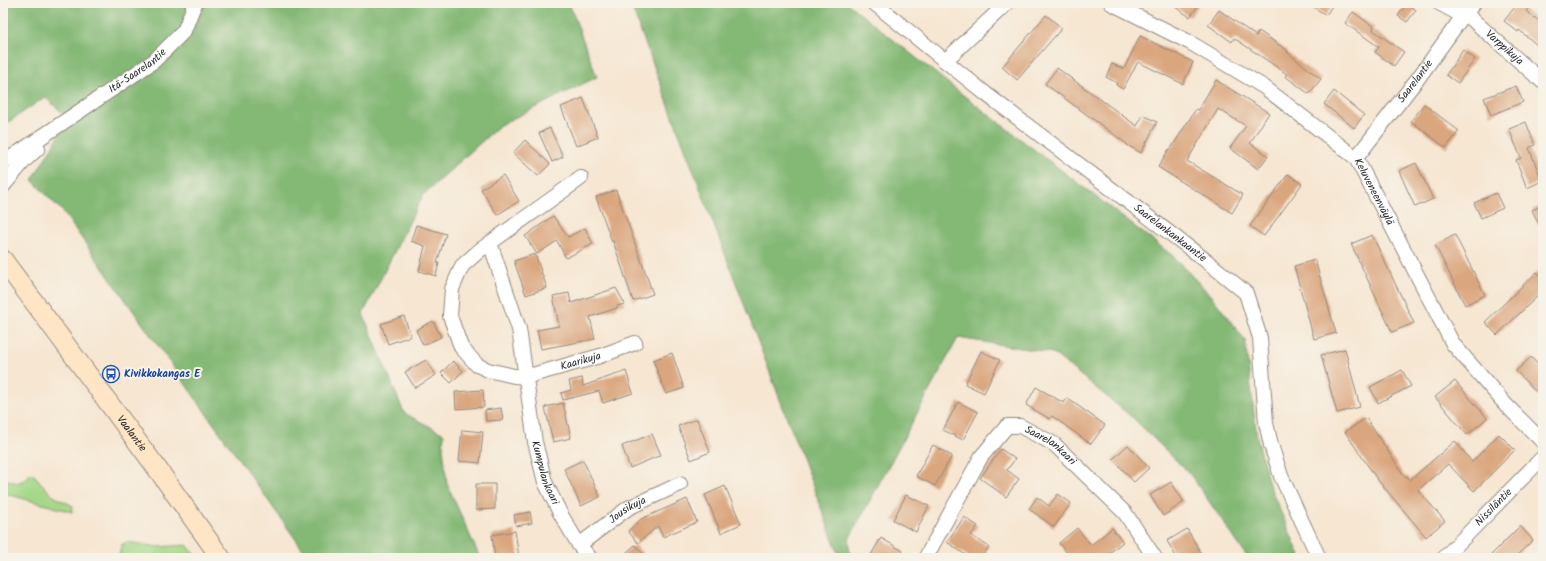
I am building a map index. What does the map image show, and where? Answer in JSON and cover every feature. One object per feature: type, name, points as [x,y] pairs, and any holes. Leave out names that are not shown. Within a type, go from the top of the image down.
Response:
[{"type":"street","name":"Itä-Saarelantie","points":[[3,163],[154,61],[184,31],[196,3]]},
{"type":"street","name":"Saarelankankaantie","points":[[874,3],[992,99],[1204,259],[1246,293],[1260,338],[1266,423],[1271,445],[1281,476],[1319,558]]},
{"type":"street","points":[[945,61],[1007,3]]},
{"type":"street","name":"Keluveneenväylä","points":[[1111,3],[1189,42],[1264,87],[1356,158],[1453,344],[1507,406],[1543,442]]},
{"type":"street","name":"Varppikuja","points":[[1439,3],[1467,11],[1543,82]]},
{"type":"street","name":"Saarelantie","points":[[1356,158],[1419,77],[1467,11]]},
{"type":"street","name":"Itä-Saarelantie","points":[[3,186],[25,160],[62,123]]},
{"type":"street","points":[[525,377],[488,370],[477,365],[461,347],[450,316],[452,289],[462,266],[480,250],[581,178]]},
{"type":"street","name":"Kumpulankaari","points":[[490,243],[518,329],[535,442],[545,482],[560,513],[579,545],[590,558]]},
{"type":"street","name":"Vaalantie","points":[[3,260],[221,558]]},
{"type":"street","name":"Vaalantie","points":[[3,272],[40,310]]},
{"type":"street","name":"Kaarikuja","points":[[525,377],[600,356],[635,343]]},
{"type":"street","name":"Saarelankaari","points":[[927,557],[981,457],[1007,426],[1020,426],[1054,444],[1120,508],[1125,513],[1154,558]]},
{"type":"street","name":"Nissiläntie","points":[[1444,558],[1543,457]]},
{"type":"street","name":"Jousikuja","points":[[579,545],[628,508],[680,484]]},
{"type":"green space","points":[[3,3],[569,3],[597,77],[500,125],[423,195],[363,314],[404,413],[444,434],[443,447],[447,484],[480,558],[309,558],[63,212],[32,180],[69,119],[45,97],[3,126]]},
{"type":"green space","points":[[630,3],[847,3],[963,95],[1173,256],[1213,298],[1245,340],[1257,437],[1269,485],[1301,558],[1248,558],[1190,474],[1133,418],[1053,353],[958,338],[849,539],[850,558],[840,558]]},
{"type":"green space","points":[[32,473],[53,496],[73,506],[72,512],[3,493],[3,478],[12,482],[19,482]]},
{"type":"green space","points":[[127,542],[158,547],[187,545],[198,558],[119,558],[121,545]]},
{"type":"building","points":[[1169,3],[1200,3],[1190,17]]},
{"type":"building","points":[[1307,3],[1334,3],[1326,15]]},
{"type":"building","points":[[1407,3],[1416,10],[1407,22],[1398,16]]},
{"type":"building","points":[[1518,3],[1533,3],[1526,11],[1543,24],[1543,50],[1519,30],[1518,32],[1504,21]]},
{"type":"building","points":[[1219,10],[1256,36],[1259,31],[1288,51],[1287,52],[1321,79],[1309,94],[1285,76],[1287,74],[1234,38],[1232,42],[1208,25]]},
{"type":"building","points":[[1353,12],[1374,27],[1373,30],[1404,52],[1394,66],[1375,52],[1379,47],[1345,23]]},
{"type":"building","points":[[1046,15],[1062,28],[1017,80],[1002,67]]},
{"type":"building","points":[[1140,36],[1193,62],[1183,84],[1138,62],[1123,89],[1116,85],[1117,83],[1106,77],[1112,64],[1124,69]]},
{"type":"building","points":[[1463,50],[1475,59],[1458,83],[1446,75]]},
{"type":"building","points":[[1057,68],[1137,126],[1143,115],[1157,122],[1141,153],[1127,145],[1045,84]]},
{"type":"building","points":[[1216,80],[1269,113],[1250,143],[1268,156],[1258,169],[1230,148],[1246,126],[1218,109],[1187,161],[1243,195],[1232,213],[1158,167],[1196,109],[1198,110]]},
{"type":"building","points":[[1516,86],[1523,102],[1491,115],[1484,98]]},
{"type":"building","points":[[1334,91],[1364,115],[1354,128],[1324,104]]},
{"type":"building","points":[[583,98],[598,137],[576,146],[561,107]]},
{"type":"building","points":[[1424,104],[1459,131],[1446,148],[1411,121]]},
{"type":"building","points":[[1526,122],[1535,145],[1529,148],[1542,181],[1527,188],[1516,160],[1521,158],[1509,129]]},
{"type":"building","points":[[550,128],[563,157],[552,162],[539,133]]},
{"type":"building","points":[[525,140],[550,164],[538,176],[513,153]]},
{"type":"building","points":[[1416,163],[1433,199],[1415,207],[1399,171]]},
{"type":"building","points":[[1288,174],[1302,184],[1264,236],[1250,226]]},
{"type":"building","points":[[503,175],[519,201],[497,215],[481,189]]},
{"type":"building","points":[[616,190],[653,294],[633,301],[613,241],[612,242],[596,197]]},
{"type":"building","points":[[1496,193],[1503,208],[1481,218],[1474,203]]},
{"type":"building","points":[[1543,205],[1543,233],[1532,210]]},
{"type":"building","points":[[553,216],[568,237],[585,228],[593,244],[566,258],[557,241],[537,254],[525,236]]},
{"type":"building","points":[[416,225],[446,234],[437,263],[439,263],[436,276],[419,271],[425,246],[411,241]]},
{"type":"building","points":[[1372,235],[1414,323],[1392,332],[1351,244]]},
{"type":"building","points":[[1455,235],[1485,295],[1465,305],[1435,245]]},
{"type":"building","points":[[535,254],[547,288],[526,295],[514,261]]},
{"type":"building","points":[[1315,260],[1336,333],[1314,339],[1294,266]]},
{"type":"building","points":[[1537,272],[1543,278],[1543,291],[1497,335],[1485,322]]},
{"type":"building","points":[[616,288],[625,304],[590,317],[595,339],[541,349],[537,330],[559,326],[553,296],[569,293],[571,303]]},
{"type":"building","points":[[404,316],[411,336],[388,344],[381,324]]},
{"type":"building","points":[[433,321],[441,337],[423,345],[416,330]]},
{"type":"building","points":[[1345,349],[1360,407],[1337,413],[1321,355]]},
{"type":"building","points":[[981,351],[1000,360],[984,393],[965,384]]},
{"type":"building","points":[[672,353],[684,388],[666,394],[653,360]]},
{"type":"building","points":[[1531,357],[1543,370],[1543,399],[1516,371]]},
{"type":"building","points":[[426,360],[436,375],[415,388],[405,372]]},
{"type":"building","points":[[453,361],[463,371],[451,383],[441,373]]},
{"type":"building","points":[[1402,370],[1411,386],[1378,403],[1370,387]]},
{"type":"building","points":[[626,371],[633,393],[603,403],[599,391],[563,400],[561,393],[571,390],[569,381],[582,378],[583,386]]},
{"type":"building","points":[[1455,381],[1487,418],[1467,435],[1435,397]]},
{"type":"building","points":[[1036,387],[1064,403],[1067,398],[1105,425],[1091,444],[1052,416],[1050,419],[1026,405]]},
{"type":"building","points":[[483,390],[484,407],[456,409],[455,392]]},
{"type":"building","points":[[958,402],[978,412],[963,440],[943,430]]},
{"type":"building","points":[[563,403],[571,438],[553,442],[545,407]]},
{"type":"building","points":[[501,408],[503,420],[486,421],[485,410]]},
{"type":"building","points":[[1366,418],[1405,477],[1407,476],[1410,480],[1455,441],[1472,462],[1499,434],[1515,450],[1474,491],[1448,464],[1418,490],[1445,521],[1426,537],[1377,479],[1345,432]]},
{"type":"building","points":[[697,419],[710,452],[691,460],[678,426]]},
{"type":"building","points":[[462,430],[483,432],[480,463],[459,461]]},
{"type":"building","points":[[652,434],[661,455],[630,468],[622,446]]},
{"type":"building","points":[[933,445],[952,456],[935,486],[916,476]]},
{"type":"building","points":[[1128,445],[1149,468],[1134,482],[1113,459]]},
{"type":"building","points":[[1001,449],[1015,459],[1007,470],[1019,479],[1006,497],[980,478]]},
{"type":"building","points":[[583,460],[600,497],[581,506],[564,469]]},
{"type":"building","points":[[1171,482],[1184,502],[1163,516],[1150,495]]},
{"type":"building","points":[[476,484],[495,484],[495,509],[476,510]]},
{"type":"building","points":[[725,486],[741,524],[721,533],[705,495]]},
{"type":"building","points":[[1058,494],[1071,503],[1054,527],[1029,509],[1037,497],[1049,506]]},
{"type":"building","points":[[906,495],[929,506],[916,532],[893,520]]},
{"type":"building","points":[[687,499],[697,522],[663,537],[658,526],[638,543],[628,531],[641,519]]},
{"type":"building","points":[[530,512],[532,523],[516,526],[514,515]]},
{"type":"building","points":[[964,517],[978,526],[971,535],[989,547],[981,558],[970,558],[947,542]]},
{"type":"building","points":[[1520,526],[1533,540],[1514,558],[1488,558]]},
{"type":"building","points":[[1077,528],[1091,545],[1112,528],[1123,542],[1103,558],[1071,558],[1059,543]]},
{"type":"building","points":[[1187,529],[1204,558],[1177,558],[1167,541]]},
{"type":"building","points":[[515,531],[519,558],[495,558],[492,535]]},
{"type":"building","points":[[881,538],[903,551],[899,558],[869,558]]},
{"type":"building","points":[[635,545],[647,558],[620,558]]},
{"type":"place","name":"Kivikkokangas E","points":[[111,374]]}]
